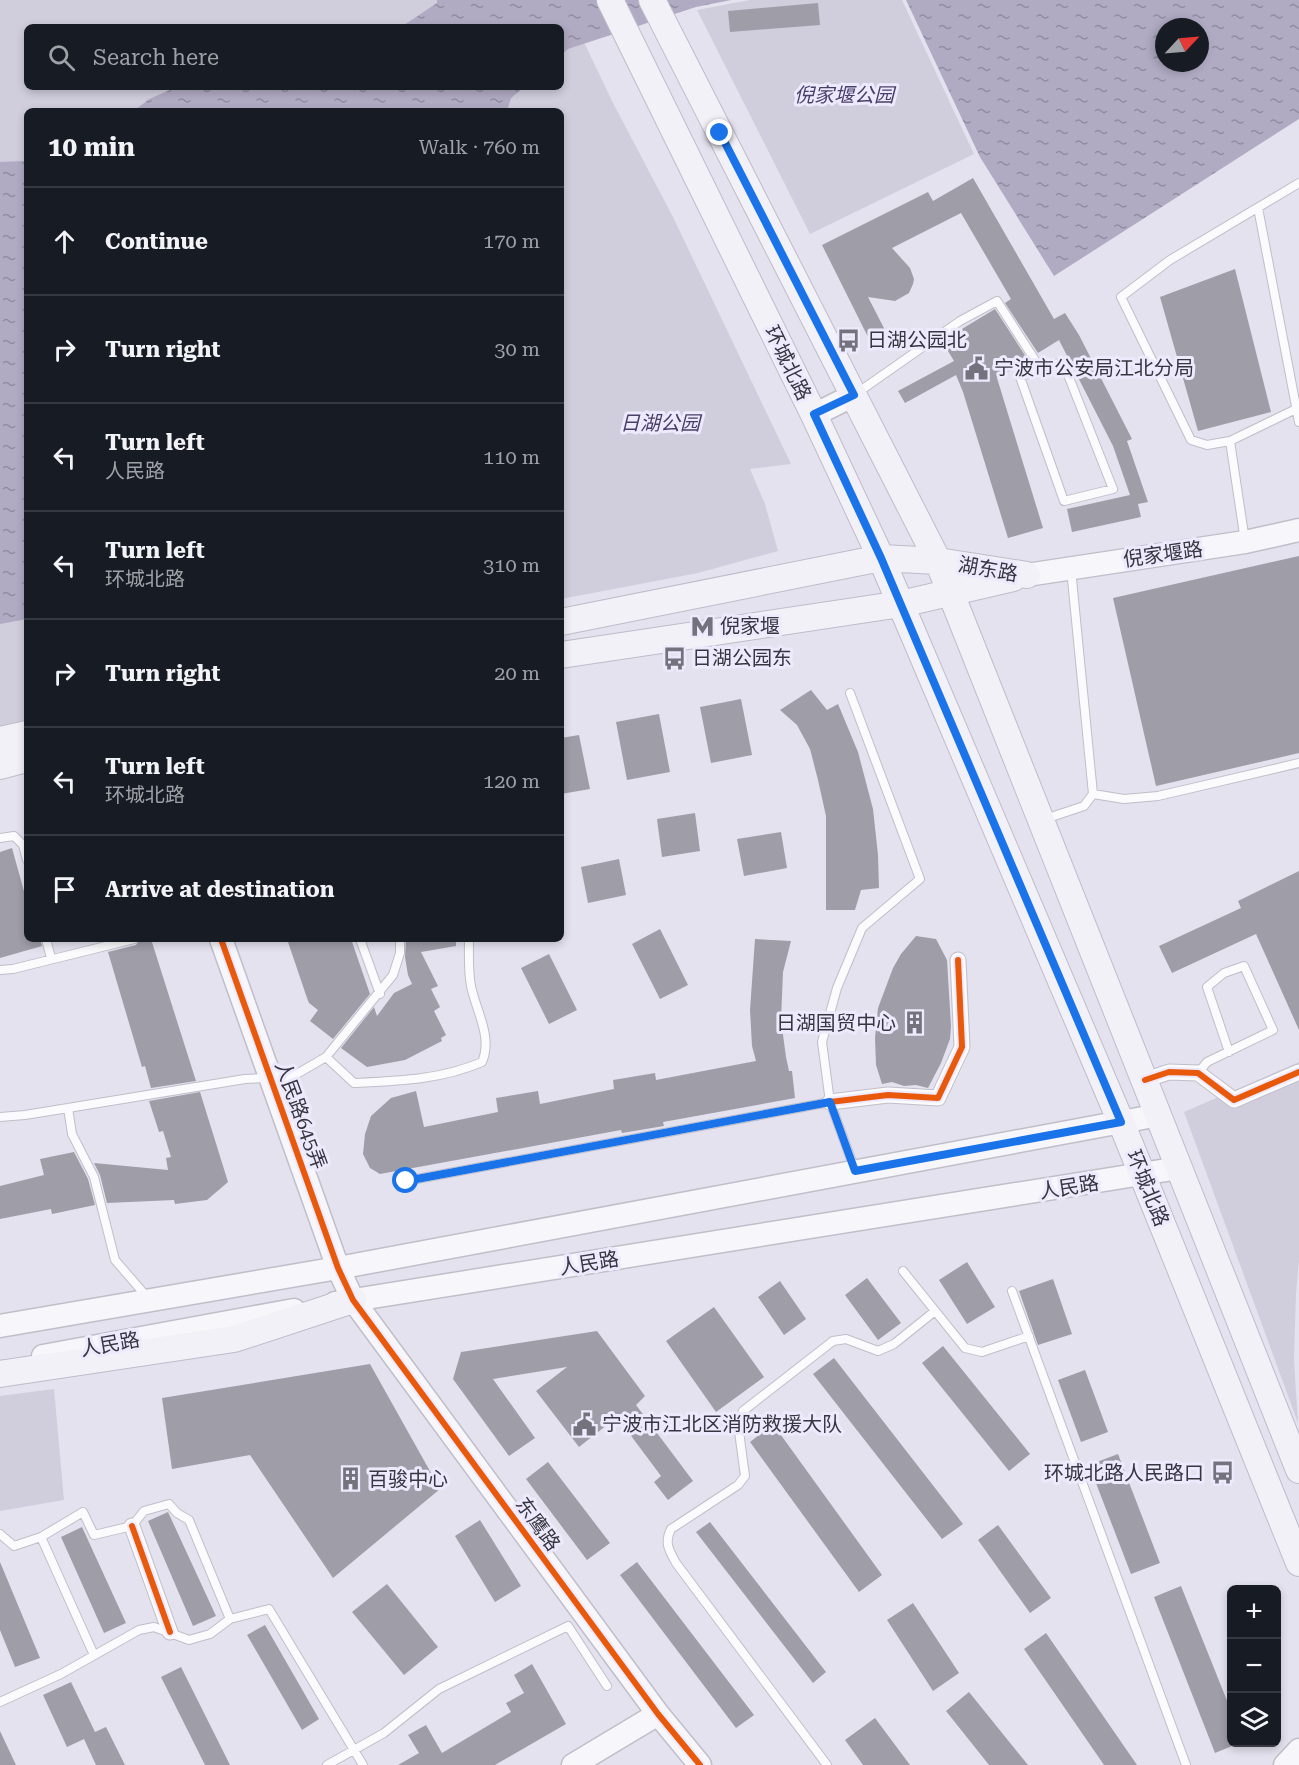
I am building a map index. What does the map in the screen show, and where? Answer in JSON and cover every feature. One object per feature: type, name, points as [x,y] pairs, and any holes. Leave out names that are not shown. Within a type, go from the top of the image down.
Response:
[{"type":"main road","name":"环城北路","points":[[610,0],[814,414],[881,558],[1121,1122],[1299,1563]]},
{"type":"main road","name":"环城北路","points":[[652,0],[938,561],[1299,1470]]},
{"type":"main road","points":[[814,414],[854,395]]},
{"type":"main road","name":"倪家堰路","points":[[1027,574],[1245,542],[1299,530]]},
{"type":"main road","name":"湖东路","points":[[564,621],[881,558],[938,561],[1027,574]]},
{"type":"main road","name":"湖东路","points":[[564,655],[901,604],[1027,574]]},
{"type":"main road","points":[[0,740],[24,735]]},
{"type":"main road","points":[[0,766],[24,760]]},
{"type":"main road","name":"人民路645弄","points":[[222,942],[338,1268],[353,1300]]},
{"type":"main road","name":"人民路","points":[[0,1326],[338,1268],[1158,1115]]},
{"type":"main road","name":"人民路","points":[[0,1363],[353,1300],[1179,1168]]},
{"type":"main road","points":[[0,1374],[234,1339],[353,1300]]},
{"type":"main road","name":"东鹰路","points":[[353,1300],[658,1714],[700,1765]]},
{"type":"main road","points":[[573,1765],[658,1714]]},
{"type":"main road","points":[[1285,1765],[1299,1750]]},
{"type":"street","points":[[830,1102],[888,1095],[938,1098],[962,1047],[958,960]]},
{"type":"street","points":[[1145,1080],[1169,1072],[1198,1073],[1234,1100],[1299,1072]]},
{"type":"street","points":[[132,1526],[170,1632]]},
{"type":"lane","points":[[1296,409],[1230,441],[1207,445],[1191,440],[1121,297],[1170,260],[1299,183]]},
{"type":"lane","points":[[1258,208],[1299,423]]},
{"type":"lane","points":[[854,395],[960,321],[997,301],[1040,368]]},
{"type":"lane","points":[[1063,362],[1113,489],[1064,501],[1020,377],[1040,368],[1063,362]]},
{"type":"lane","points":[[1230,441],[1245,542]]},
{"type":"lane","points":[[1042,820],[1084,806],[1094,794],[1071,568]]},
{"type":"lane","points":[[850,693],[920,879],[862,928],[837,988],[822,1042],[830,1102],[855,1171]]},
{"type":"lane","points":[[1094,794],[1124,799],[1158,796],[1299,763]]},
{"type":"lane","points":[[0,838],[14,836],[24,849]]},
{"type":"lane","points":[[47,942],[51,958]]},
{"type":"lane","points":[[0,970],[13,969],[121,942]]},
{"type":"lane","points":[[361,942],[380,994]]},
{"type":"lane","points":[[0,1117],[25,1115],[237,1080],[272,1082],[326,1057],[380,994],[393,975],[400,953],[400,942]]},
{"type":"lane","points":[[326,1057],[354,1083],[423,1079],[458,1072],[482,1062],[485,1054],[485,1035],[471,987],[468,968],[469,942]]},
{"type":"lane","points":[[1198,1073],[1207,1062],[1229,1052],[1273,1030],[1244,966],[1224,973],[1207,987],[1229,1052]]},
{"type":"lane","points":[[406,1181],[830,1102]]},
{"type":"lane","points":[[68,1108],[72,1134],[94,1178],[115,1260],[149,1300]]},
{"type":"lane","points":[[903,1271],[965,1348],[982,1352],[1029,1336]]},
{"type":"lane","points":[[1012,1291],[1186,1765]]},
{"type":"lane","points":[[827,1765],[676,1563],[668,1549],[667,1538],[671,1529],[738,1485],[744,1476],[738,1424],[743,1411],[833,1341],[846,1339],[878,1351],[894,1344],[935,1311]]},
{"type":"lane","points":[[0,1534],[14,1546],[41,1537],[83,1512],[94,1534],[132,1526],[144,1511],[169,1504],[177,1513],[189,1520],[230,1619]]},
{"type":"lane","points":[[41,1537],[94,1655]]},
{"type":"lane","points":[[0,1702],[61,1674],[139,1630],[154,1627],[189,1640],[210,1634],[230,1619],[269,1609],[363,1765]]},
{"type":"lane","points":[[327,1765],[384,1732],[439,1689],[568,1626],[608,1686]]},
{"type":"green space","name":"日湖公园","points":[[0,0],[564,0],[612,101],[673,217],[791,464],[750,469],[765,504],[778,551],[698,573],[564,598],[564,108],[24,108],[24,723],[0,729]]},
{"type":"green space","name":"倪家堰公园","points":[[750,0],[902,0],[974,154],[810,234],[697,10]]},
{"type":"green space","points":[[1299,1062],[1299,1260],[1294,1360],[1298,1423],[1184,1112]]},
{"type":"green space","points":[[54,1389],[64,1500],[0,1511],[0,1396]]},
{"type":"water","points":[[437,0],[731,0],[696,7],[568,49],[564,52],[564,24],[406,24],[437,3]]},
{"type":"water","points":[[906,0],[1299,0],[1299,119],[1054,276],[980,157]]},
{"type":"water","points":[[170,90],[520,90],[511,98],[508,108],[138,108],[149,99]]},
{"type":"water","points":[[0,162],[24,162],[24,620],[0,624]]},
{"type":"building","points":[[818,3],[820,25],[730,32],[728,11]]},
{"type":"building","points":[[973,178],[1054,319],[1065,313],[1079,335],[1132,439],[1127,441],[1148,502],[1138,504],[1141,517],[1072,532],[1067,509],[1130,495],[1113,446],[1059,340],[1038,353],[1005,303],[1011,299],[961,213],[892,248],[910,268],[914,279],[913,284],[909,293],[895,301],[868,297],[887,334],[871,343],[822,245],[928,192],[933,201]]},
{"type":"building","points":[[1235,269],[1271,412],[1198,431],[1160,297]]},
{"type":"building","points":[[995,309],[1028,360],[997,378],[1043,528],[1008,538],[956,375],[905,403],[898,391],[954,361],[942,341]]},
{"type":"building","points":[[1299,556],[1299,753],[1156,786],[1113,598]]},
{"type":"building","points":[[811,690],[827,710],[838,704],[858,752],[873,809],[879,888],[861,890],[855,910],[826,910],[826,816],[818,780],[810,749],[797,725],[780,710]]},
{"type":"building","points":[[741,699],[752,755],[711,763],[700,707]]},
{"type":"building","points":[[659,714],[670,772],[627,780],[616,722]]},
{"type":"building","points":[[579,735],[590,789],[564,793],[564,738]]},
{"type":"building","points":[[695,813],[700,851],[662,857],[657,819]]},
{"type":"building","points":[[781,832],[787,868],[744,876],[737,839]]},
{"type":"building","points":[[12,848],[24,891],[24,942],[41,942],[42,946],[0,958],[0,852]]},
{"type":"building","points":[[619,859],[626,895],[588,903],[581,867]]},
{"type":"building","points":[[1299,871],[1299,1030],[1256,934],[1172,973],[1159,946],[1241,908],[1238,901]]},
{"type":"building","points":[[660,929],[688,985],[660,999],[632,944]]},
{"type":"building","name":"日湖国贸中心","points":[[916,936],[936,939],[947,960],[950,1039],[928,1088],[916,1085],[904,1086],[892,1082],[882,1084],[876,1065],[875,1038],[878,1008],[893,968]]},
{"type":"building","points":[[755,939],[791,941],[783,972],[781,1020],[789,1071],[792,1071],[795,1098],[663,1122],[664,1126],[622,1133],[621,1130],[380,1174],[370,1168],[363,1154],[365,1134],[371,1116],[391,1098],[416,1091],[424,1127],[498,1112],[496,1098],[538,1091],[540,1104],[614,1089],[613,1080],[655,1073],[656,1080],[756,1061],[752,1046],[750,1010]]},
{"type":"building","points":[[138,942],[152,942],[196,1081],[151,1088],[145,1066],[142,1067],[108,952],[136,945]]},
{"type":"building","points":[[288,942],[352,942],[370,994],[333,1039],[310,1021],[318,1010],[309,1003]]},
{"type":"building","points":[[406,942],[456,942],[456,946],[421,952],[438,986],[431,989],[440,1007],[434,1011],[446,1035],[441,1038],[442,1041],[405,1060],[367,1067],[341,1048],[374,1007],[377,1016],[394,993],[412,984],[405,957]]},
{"type":"building","points":[[549,954],[577,1010],[549,1024],[521,968]]},
{"type":"building","points":[[200,1092],[228,1182],[207,1200],[175,1204],[174,1200],[107,1203],[100,1175],[94,1163],[168,1170],[166,1158],[171,1157],[163,1131],[159,1132],[149,1101]]},
{"type":"building","points":[[74,1152],[88,1179],[95,1205],[52,1214],[51,1209],[0,1219],[0,1186],[44,1175],[40,1159]]},
{"type":"building","points":[[967,1262],[995,1307],[967,1324],[939,1280]]},
{"type":"building","points":[[867,1278],[901,1323],[878,1340],[845,1295]]},
{"type":"building","points":[[1053,1279],[1072,1334],[1038,1345],[1019,1291]]},
{"type":"building","points":[[780,1281],[806,1319],[784,1335],[758,1297]]},
{"type":"building","points":[[714,1307],[764,1377],[716,1412],[666,1341]]},
{"type":"building","points":[[597,1331],[645,1396],[636,1405],[693,1481],[668,1500],[654,1482],[661,1476],[617,1417],[579,1447],[536,1391],[567,1367],[493,1379],[535,1438],[509,1456],[453,1379],[461,1352]]},
{"type":"building","points":[[943,1346],[1030,1454],[1009,1471],[922,1363]]},
{"type":"building","points":[[834,1358],[963,1524],[942,1539],[813,1374]]},
{"type":"building","name":"百骏中心","points":[[370,1364],[440,1489],[333,1578],[250,1455],[172,1469],[162,1398]]},
{"type":"building","points":[[1085,1370],[1108,1432],[1081,1442],[1058,1380]]},
{"type":"building","points":[[773,1424],[882,1575],[859,1592],[750,1442]]},
{"type":"building","points":[[1118,1454],[1160,1563],[1131,1574],[1089,1465]]},
{"type":"building","points":[[548,1462],[610,1543],[587,1560],[526,1479]]},
{"type":"building","points":[[168,1512],[216,1616],[193,1626],[148,1521]]},
{"type":"building","points":[[480,1520],[521,1586],[495,1602],[455,1536]]},
{"type":"building","points":[[710,1522],[826,1672],[813,1683],[696,1532]]},
{"type":"building","points":[[998,1525],[1051,1598],[1030,1613],[978,1540]]},
{"type":"building","points":[[82,1527],[126,1623],[104,1633],[61,1537]]},
{"type":"building","points":[[0,1562],[40,1658],[15,1667],[0,1630]]},
{"type":"building","points":[[637,1562],[754,1715],[736,1728],[620,1575]]},
{"type":"building","points":[[387,1584],[438,1647],[404,1675],[352,1612]]},
{"type":"building","points":[[1181,1586],[1227,1701],[1227,1747],[1230,1747],[1215,1753],[1154,1597]]},
{"type":"building","points":[[913,1603],[959,1673],[933,1691],[887,1620]]},
{"type":"building","points":[[265,1625],[319,1719],[302,1730],[247,1635]]},
{"type":"building","points":[[1046,1633],[1137,1765],[1104,1765],[1024,1649]]},
{"type":"building","points":[[532,1664],[566,1724],[495,1765],[398,1765],[419,1753],[408,1735],[426,1725],[442,1753],[511,1712],[506,1703],[524,1693],[514,1675]]},
{"type":"building","points":[[181,1667],[230,1765],[205,1765],[161,1677]]},
{"type":"building","points":[[71,1682],[95,1732],[106,1727],[125,1765],[96,1765],[84,1739],[67,1747],[43,1695]]},
{"type":"building","points":[[969,1692],[1028,1765],[989,1765],[946,1711]]},
{"type":"building","points":[[875,1718],[910,1765],[863,1765],[845,1740]]},
{"type":"building","points":[[0,1731],[16,1765],[0,1765]]},
{"type":"cycle path","points":[[222,942],[338,1268],[353,1300],[658,1714],[700,1765]]},
{"type":"cycle path","points":[[830,1102],[888,1095],[938,1098],[962,1047],[958,960]]},
{"type":"cycle path","points":[[1145,1080],[1169,1072],[1198,1073],[1234,1100],[1299,1072]]},
{"type":"cycle path","points":[[132,1526],[170,1632]]},
{"type":"place","name":"日湖公园北","points":[[849,340]]},
{"type":"place","name":"宁波市公安局江北分局","points":[[976,368]]},
{"type":"place","name":"倪家堰","points":[[702,626]]},
{"type":"place","name":"日湖公园东","points":[[674,658]]},
{"type":"place","name":"日湖国贸中心","points":[[914,1023]]},
{"type":"place","name":"宁波市江北区消防救援大队","points":[[584,1424]]},
{"type":"place","name":"环城北路人民路口","points":[[1222,1473]]},
{"type":"place","name":"百骏中心","points":[[350,1479]]},
{"type":"route","points":[[406,1181],[830,1102],[855,1171],[1121,1122],[881,558],[814,414],[854,395],[720,133]]}]
